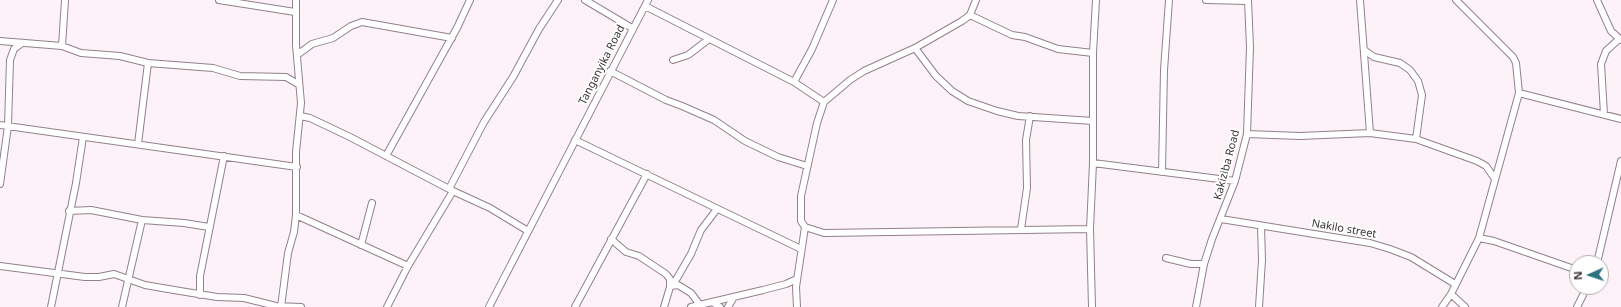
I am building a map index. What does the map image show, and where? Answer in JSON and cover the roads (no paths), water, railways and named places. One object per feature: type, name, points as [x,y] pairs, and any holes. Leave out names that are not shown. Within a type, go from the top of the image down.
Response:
[{"type":"street","points":[[62,46],[65,0]]},
{"type":"street","points":[[219,0],[295,12]]},
{"type":"street","points":[[281,307],[288,253],[294,232],[296,215],[296,152],[300,116],[295,12],[296,0]]},
{"type":"street","points":[[386,156],[452,38],[470,0]]},
{"type":"street","points":[[387,307],[408,266],[451,190],[484,122],[513,77],[539,29],[558,0]]},
{"type":"street","points":[[585,0],[632,28]]},
{"type":"street","points":[[794,82],[812,49],[833,0]]},
{"type":"street","points":[[976,0],[970,15],[962,21],[915,48],[864,71],[850,80],[824,102],[817,123],[801,196],[801,221],[805,227],[824,233],[1090,229]]},
{"type":"street","points":[[1092,307],[1090,229],[1093,163],[1093,53],[1096,0]]},
{"type":"street","points":[[1162,172],[1164,70],[1169,0]]},
{"type":"street","points":[[1206,0],[1248,0]]},
{"type":"street","name":"Kakiziba Road","points":[[1196,307],[1204,264],[1212,239],[1235,181],[1247,134],[1250,47],[1248,0]]},
{"type":"street","points":[[1360,0],[1370,133]]},
{"type":"street","points":[[1442,307],[1451,294],[1479,238],[1494,179],[1519,93],[1516,64],[1513,57],[1456,0]]},
{"type":"street","points":[[1597,0],[1611,31],[1620,40],[1606,51],[1601,64],[1604,114]]},
{"type":"street","points":[[646,3],[709,39],[794,82],[824,102]]},
{"type":"street","name":"Tanganyika Road","points":[[489,307],[646,3]]},
{"type":"street","points":[[970,15],[1012,35],[1025,37],[1058,49],[1093,53]]},
{"type":"street","points":[[297,55],[312,44],[333,38],[351,26],[362,22],[452,38]]},
{"type":"street","points":[[673,60],[688,55],[709,39]]},
{"type":"street","points":[[2,41],[62,46],[81,53],[120,56],[148,63],[213,68],[240,76],[286,77],[298,84]]},
{"type":"street","points":[[0,184],[8,126],[11,55],[10,46],[2,41]]},
{"type":"street","points":[[11,55],[14,49],[22,43]]},
{"type":"street","points":[[915,48],[936,76],[952,91],[968,101],[997,111],[1030,116],[1093,121]]},
{"type":"street","points":[[1364,50],[1374,57],[1400,63],[1410,70],[1418,81],[1422,95],[1416,139]]},
{"type":"street","points":[[138,144],[148,63]]},
{"type":"street","points":[[610,71],[666,100],[714,120],[745,141],[778,157],[807,166]]},
{"type":"street","points":[[1519,93],[1621,119]]},
{"type":"street","points":[[300,116],[310,118],[451,190],[490,208],[528,231]]},
{"type":"street","points":[[1021,230],[1027,188],[1026,140],[1030,116]]},
{"type":"street","points":[[0,125],[297,167]]},
{"type":"street","points":[[1247,134],[1300,136],[1370,133],[1416,139],[1477,161],[1486,166],[1494,179]]},
{"type":"street","points":[[51,307],[76,182],[83,137]]},
{"type":"street","points":[[575,140],[801,249]]},
{"type":"street","points":[[200,294],[200,276],[224,156]]},
{"type":"street","points":[[1599,255],[1621,161]]},
{"type":"street","points":[[1093,163],[1235,181]]},
{"type":"street","points":[[575,307],[647,174]]},
{"type":"street","points":[[361,245],[372,203]]},
{"type":"street","points":[[664,307],[672,286],[691,254],[701,230],[717,209]]},
{"type":"street","points":[[69,211],[91,210],[142,220],[184,223],[209,228]]},
{"type":"street","points":[[296,215],[408,266]]},
{"type":"street","name":"Nakilo street","points":[[1221,219],[1370,243],[1411,257],[1455,284]]},
{"type":"street","points":[[122,307],[142,220]]},
{"type":"street","points":[[1259,307],[1262,260],[1261,226]]},
{"type":"street","points":[[797,307],[797,279],[805,227]]},
{"type":"street","points":[[1479,238],[1569,267]]},
{"type":"street","points":[[612,239],[626,252],[646,260],[666,274],[670,279],[672,286]]},
{"type":"street","points":[[1166,258],[1191,264],[1204,264]]},
{"type":"street","points":[[0,266],[58,272],[85,277],[99,277],[114,274],[145,284],[200,294],[244,298],[281,307],[301,307]]},
{"type":"street","points":[[691,307],[786,284],[797,279]]},
{"type":"street","points":[[672,286],[678,285],[691,293],[700,304]]},
{"type":"street","points":[[1451,294],[1465,307]]},
{"type":"street","points":[[1577,307],[1583,295]]},
{"type":"street","points":[[728,307],[734,297]]},
{"type":"street","points":[[712,302],[720,307]]}]
